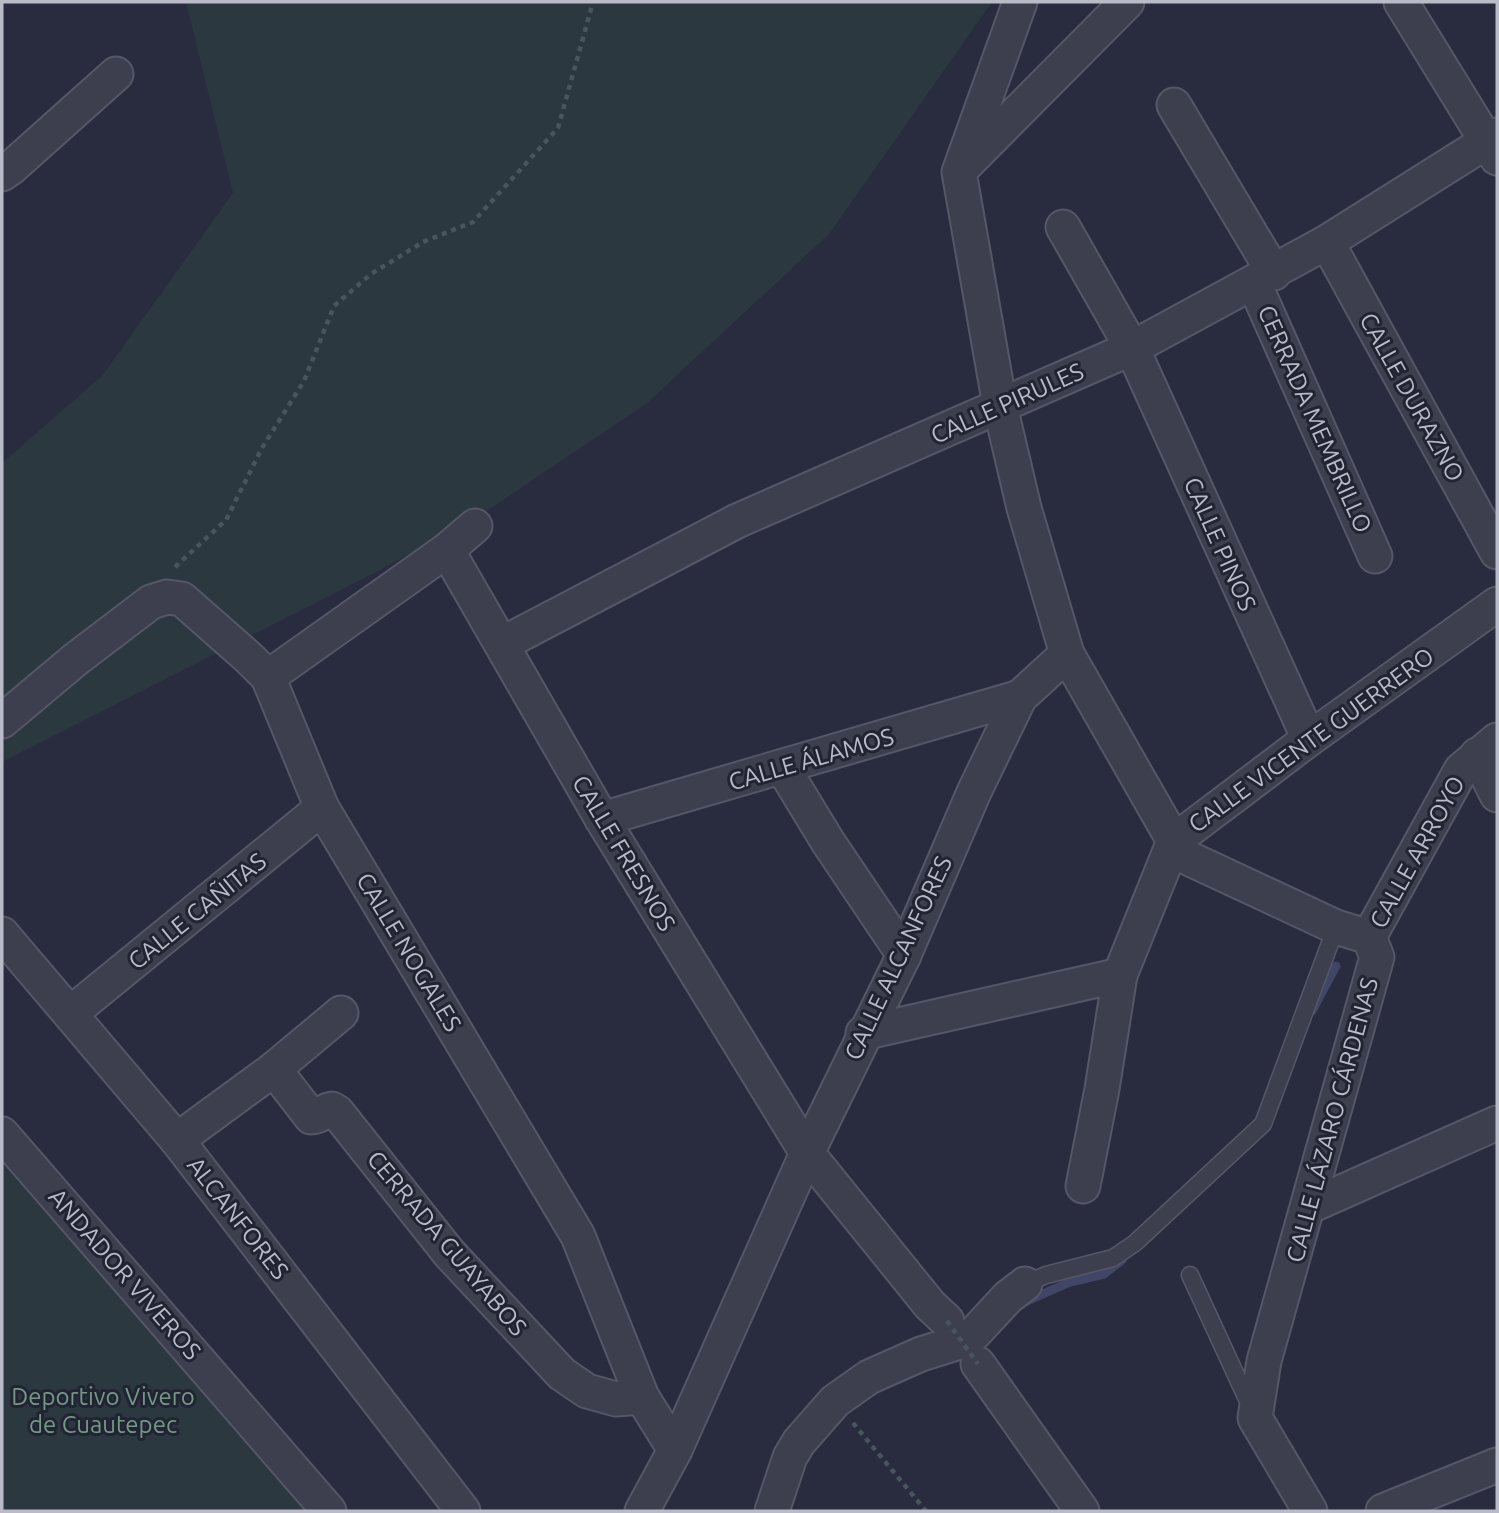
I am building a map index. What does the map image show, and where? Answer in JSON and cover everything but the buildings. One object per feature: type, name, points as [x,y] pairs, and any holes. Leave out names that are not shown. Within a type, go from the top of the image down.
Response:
[{"type":"street","points":[[1020,2],[959,172],[1000,406],[1024,508],[1067,654],[1174,841],[1186,857],[1336,927],[1369,937]]},
{"type":"street","points":[[959,172],[1127,2]]},
{"type":"street","points":[[1401,2],[1494,145]]},
{"type":"street","points":[[5,165],[117,74]]},
{"type":"street","name":"CERRADA MEMBRILLO","points":[[1174,105],[1264,278],[1375,556]]},
{"type":"street","name":"CALLE PIRULES","points":[[502,644],[737,521],[1132,348],[1264,278],[1494,145]]},
{"type":"street","name":"CALLE PINOS","points":[[1063,227],[1132,348],[1309,739]]},
{"type":"street","name":"CALLE DURAZNO","points":[[1328,242],[1497,552]]},
{"type":"street","points":[[2,721],[140,610],[151,602],[167,597],[182,599],[268,677],[447,550],[475,526]]},
{"type":"street","name":"CALLE FRESNOS","points":[[447,550],[602,819],[807,1153],[930,1305],[947,1321]]},
{"type":"street","name":"CALLE VICENTE GUERRERO","points":[[1083,1186],[1120,975],[1174,841],[1309,739],[1497,604]]},
{"type":"street","name":"CALLE ALCANFORES","points":[[643,1511],[675,1450],[807,1153],[863,1033],[904,955],[974,792],[1020,697],[1067,654]]},
{"type":"street","name":"CALLE NOGALES","points":[[268,677],[323,808],[578,1236],[642,1397],[675,1450]]},
{"type":"street","name":"CALLE ÁLAMOS","points":[[602,819],[1020,697]]},
{"type":"street","points":[[1487,748],[1497,795]]},
{"type":"street","name":"CALLE ARROYO","points":[[1369,937],[1461,770],[1487,748]]},
{"type":"street","points":[[783,768],[828,842],[904,955]]},
{"type":"street","name":"CALLE CAÑITAS","points":[[71,1013],[323,808]]},
{"type":"street","name":"ALCANFORES","points":[[2,934],[177,1140],[463,1511]]},
{"type":"street","name":"CALLE LÁZARO CÁRDENAS","points":[[1255,1418],[1264,1361],[1377,957],[1369,937]]},
{"type":"street","points":[[863,1033],[1120,975]]},
{"type":"street","points":[[177,1140],[274,1069],[341,1013]]},
{"type":"street","name":"CERRADA GUAYABOS","points":[[274,1069],[311,1117],[317,1117],[332,1109],[337,1112],[449,1253],[562,1374],[587,1391],[616,1399],[642,1397]]},
{"type":"street","points":[[1308,1207],[1497,1123]]},
{"type":"street","name":"ANDADOR VIVEROS","points":[[2,1134],[330,1511]]},
{"type":"street","points":[[772,1511],[790,1457],[799,1442],[835,1401],[869,1377],[921,1354],[969,1339],[1008,1297],[1025,1284]]},
{"type":"street","points":[[978,1364],[1082,1511]]},
{"type":"street","points":[[1255,1418],[1310,1511]]},
{"type":"street","points":[[1383,1511],[1497,1465]]},
{"type":"lane","points":[[1025,1284],[1046,1275],[1113,1258],[1135,1242],[1263,1124],[1336,927]]},
{"type":"lane","points":[[1190,1275],[1255,1418]]},
{"type":"path","points":[[165,574],[226,520],[262,448],[304,380],[334,306],[371,274],[423,242],[473,222],[558,128],[593,2]]},
{"type":"path","points":[[947,1321],[978,1364]]},
{"type":"path","points":[[849,1417],[926,1511]]},
{"type":"green space","points":[[186,2],[992,2],[829,234],[647,403],[481,515],[380,570],[2,762],[2,463],[102,376],[233,193]]},
{"type":"green space","name":"Deportivo Vivero de Cuautepec","points":[[2,1155],[335,1511],[2,1511]]},
{"type":"waterway","points":[[1312,1011],[1336,966]]},
{"type":"waterway","points":[[1027,1301],[1070,1282],[1104,1274],[1122,1260]]}]
